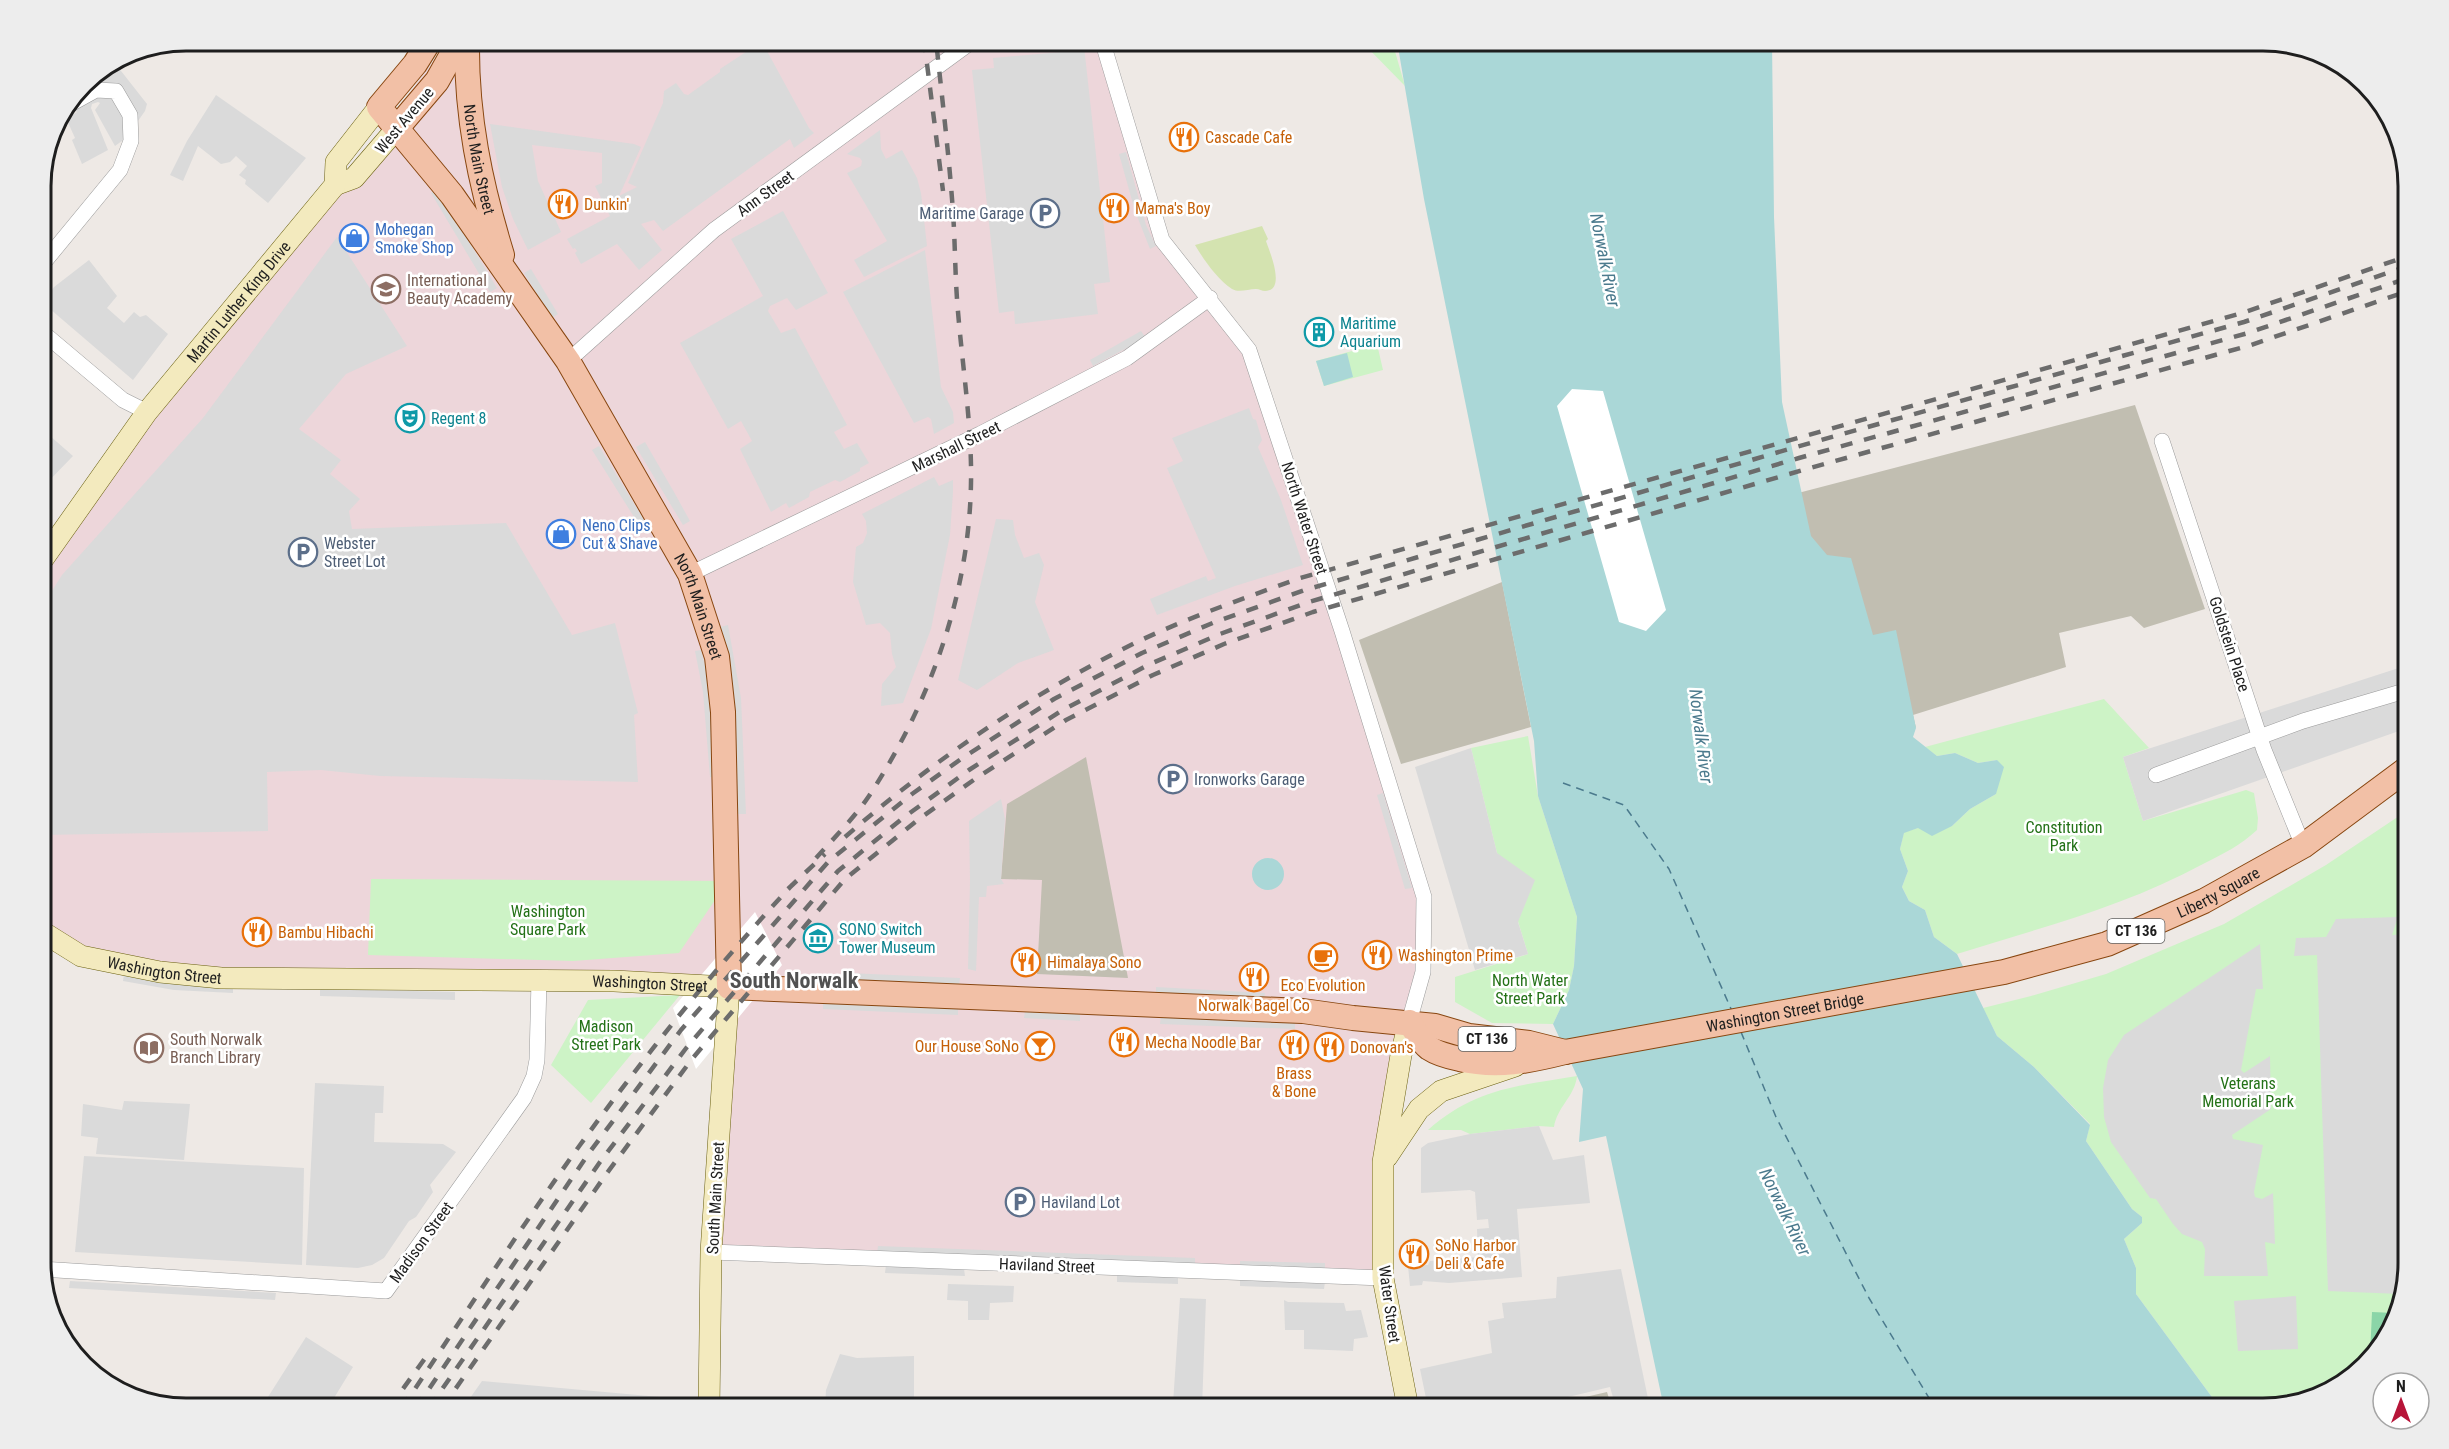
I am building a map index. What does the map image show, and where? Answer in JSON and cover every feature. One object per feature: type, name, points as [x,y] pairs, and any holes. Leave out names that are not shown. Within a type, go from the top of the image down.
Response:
[{"type":"main road","name":"Martin Luther King Drive","points":[[51,548],[147,412],[335,185],[336,162],[423,51]]},
{"type":"main road","name":"West Avenue","points":[[335,185],[354,178],[437,81],[454,51]]},
{"type":"main road","name":"North Main Street","points":[[467,51],[466,81],[477,159],[483,190],[508,274]]},
{"type":"main road","name":"North Main Street","points":[[379,107],[452,195],[568,361],[690,574],[717,657],[723,712],[729,987]]},
{"type":"main road","name":"Liberty Square","points":[[2004,972],[2107,944],[2204,901],[2303,846],[2398,775]]},
{"type":"main road","name":"Washington Street","points":[[51,938],[81,956],[160,972],[222,978],[614,981],[1303,1011],[1435,1026],[1469,1036],[1529,1043],[1565,1052]]},
{"type":"main road","name":"Washington Street Bridge","points":[[1565,1052],[2004,972]]},
{"type":"main road","name":"South Main Street","points":[[709,1398],[711,1252],[729,987]]},
{"type":"main road","points":[[1409,1022],[1428,1047],[1439,1053],[1499,1065],[1531,1061]]},
{"type":"main road","name":"Water Street","points":[[1406,1398],[1383,1278],[1383,1162],[1401,1054],[1409,1022]]},
{"type":"main road","name":"CT 136","points":[[1383,1162],[1419,1109],[1441,1091],[1565,1052]]},
{"type":"street","name":"Ann Street","points":[[568,361],[714,230],[959,51]]},
{"type":"street","name":"North Water Street","points":[[1105,51],[1162,240],[1249,350],[1342,631],[1424,897],[1424,972],[1409,1022]]},
{"type":"street","points":[[51,254],[120,170],[131,141],[130,115],[116,91],[96,90],[85,96]]},
{"type":"street","name":"Marshall Street","points":[[690,574],[980,434],[1127,358],[1210,298]]},
{"type":"street","points":[[51,339],[123,399],[147,412]]},
{"type":"street","name":"Goldstein Place","points":[[2162,441],[2260,738],[2303,846]]},
{"type":"street","points":[[2156,775],[2303,722],[2398,693]]},
{"type":"street","name":"Madison Street","points":[[51,1270],[386,1291],[524,1098],[534,1076],[537,1060],[539,980]]},
{"type":"street","name":"Haviland Street","points":[[711,1252],[1383,1278]]},
{"type":"shaded area","points":[[441,51],[1105,51],[1162,240],[1249,350],[1424,897],[1423,972],[1401,1055],[1383,1278],[711,1252],[729,987],[160,972],[51,934],[51,548],[147,412],[388,122]]},
{"type":"shaded area","points":[[747,51],[767,51],[809,128],[814,133],[794,148],[790,139],[663,231],[654,220],[641,224],[662,250],[639,270],[617,244],[581,264],[575,253],[577,251],[567,239],[610,216],[595,186],[602,183],[602,153],[532,145],[538,181],[561,232],[528,250],[513,219],[502,187],[490,124],[634,144],[641,147],[619,196],[637,187],[628,183],[663,103],[664,91],[676,83],[684,94],[688,95],[720,72],[720,69]]},
{"type":"shaded area","name":"Maritime Garage","points":[[1085,51],[1110,282],[1094,284],[1098,314],[1015,324],[1014,311],[999,313],[972,70],[994,68],[993,58]]},
{"type":"shaded area","points":[[119,68],[147,104],[145,111],[126,138],[115,146],[95,110],[100,103],[92,104],[91,108],[108,150],[82,164],[68,122],[77,112],[74,110],[84,97],[97,84]]},
{"type":"shaded area","points":[[216,95],[306,158],[268,203],[245,184],[246,180],[239,175],[247,166],[236,156],[230,162],[221,164],[198,146],[183,181],[170,175],[187,141]]},
{"type":"shaded area","points":[[880,130],[881,149],[886,159],[902,150],[917,178],[927,246],[864,277],[854,260],[887,241],[847,173],[861,166],[862,161],[860,158],[847,154]]},
{"type":"shaded area","points":[[1126,152],[1146,225],[1156,246],[1150,249],[1135,211],[1119,154]]},
{"type":"shaded area","points":[[437,189],[497,288],[490,292],[431,193]]},
{"type":"shaded area","points":[[783,211],[828,293],[796,310],[787,298],[770,306],[768,311],[781,333],[795,328],[847,425],[834,432],[844,449],[857,443],[869,463],[840,482],[835,480],[810,492],[809,497],[789,508],[786,503],[771,512],[740,449],[752,441],[741,421],[728,429],[680,343],[763,296],[731,239]]},
{"type":"shaded area","name":"Webster Street Lot","points":[[337,237],[407,346],[346,374],[299,429],[341,460],[330,474],[360,499],[349,511],[352,529],[506,523],[572,635],[615,623],[638,713],[634,715],[638,782],[380,776],[321,770],[267,772],[268,831],[51,835],[51,592],[62,575],[203,418]]},
{"type":"shaded area","points":[[925,250],[941,387],[953,412],[954,423],[934,434],[931,419],[928,417],[914,423],[843,292]]},
{"type":"shaded area","points":[[89,260],[117,296],[107,308],[124,323],[134,312],[140,317],[146,315],[168,334],[133,380],[51,310],[51,291]]},
{"type":"shaded area","points":[[531,269],[558,314],[552,318],[524,273]]},
{"type":"shaded area","points":[[1141,331],[1146,338],[1093,366],[1090,360]]},
{"type":"shaded area","points":[[2135,405],[2205,609],[2144,628],[2131,616],[2059,633],[2066,667],[1913,715],[1916,728],[1714,515]]},
{"type":"shaded area","points":[[1249,408],[1253,419],[1256,420],[1262,440],[1258,447],[1281,500],[1303,565],[1235,586],[1157,615],[1150,599],[1206,576],[1208,581],[1216,578],[1167,468],[1183,461],[1172,438]]},
{"type":"shaded area","points":[[51,437],[73,456],[51,479]]},
{"type":"shaded area","points":[[645,442],[690,521],[683,525],[636,447]]},
{"type":"shaded area","points":[[599,446],[650,530],[644,533],[592,450]]},
{"type":"shaded area","points":[[934,477],[939,486],[953,480],[953,492],[950,535],[931,629],[903,703],[881,706],[882,684],[896,667],[890,633],[880,623],[866,625],[853,582],[856,547],[863,543],[867,533],[866,521],[862,514]]},
{"type":"shaded area","points":[[996,519],[1013,520],[1015,535],[1024,558],[1039,553],[1044,565],[1035,602],[1054,650],[1018,663],[977,690],[958,680]]},
{"type":"shaded area","points":[[1502,582],[1531,727],[1401,764],[1359,640]]},
{"type":"shaded area","points":[[728,625],[741,698],[746,814],[738,814],[733,700],[720,627]]},
{"type":"shaded area","points":[[701,650],[711,688],[718,777],[710,777],[703,692],[695,651]]},
{"type":"shaded area","points":[[2398,668],[2398,731],[2143,821],[2123,757]]},
{"type":"shaded area","points":[[1471,748],[1497,853],[1535,880],[1518,922],[1528,954],[1475,970],[1415,767]]},
{"type":"shaded area","points":[[1086,757],[1128,978],[1037,974],[1042,880],[1001,879],[1007,804]]},
{"type":"shaded area","points":[[1383,793],[1412,888],[1405,889],[1377,795]]},
{"type":"shaded area","points":[[1001,799],[1005,819],[1001,879],[1004,884],[987,886],[986,897],[979,897],[976,971],[968,969],[969,821]]},
{"type":"shaded area","points":[[2398,917],[2392,935],[2398,935],[2398,1263],[2394,1294],[2328,1291],[2317,955],[2294,956],[2296,938],[2326,937],[2336,919]]},
{"type":"shaded area","points":[[2260,944],[2263,989],[2256,989],[2241,1070],[2244,1073],[2270,1056],[2271,1109],[2232,1135],[2233,1139],[2263,1145],[2254,1192],[2255,1197],[2262,1199],[2273,1193],[2275,1244],[2265,1242],[2268,1276],[2204,1276],[2205,1249],[2202,1242],[2182,1234],[2156,1199],[2150,1198],[2111,1142],[2104,1117],[2103,1088],[2108,1060],[2124,1035]]},
{"type":"shaded area","points":[[848,973],[960,978],[959,985],[848,980]]},
{"type":"shaded area","points":[[124,974],[233,986],[233,993],[174,990],[123,981]]},
{"type":"shaded area","points":[[1156,987],[1265,993],[1264,999],[1156,994]]},
{"type":"shaded area","points":[[320,989],[455,992],[455,1000],[320,996]]},
{"type":"shaded area","points":[[823,1001],[958,1008],[958,1015],[823,1009]]},
{"type":"shaded area","points":[[1025,1011],[1080,1013],[1080,1021],[1024,1018]]},
{"type":"shaded area","points":[[1161,1016],[1295,1022],[1295,1029],[1160,1024]]},
{"type":"shaded area","points":[[315,1083],[384,1086],[383,1113],[375,1113],[374,1142],[443,1144],[456,1152],[430,1185],[433,1192],[416,1217],[409,1221],[384,1258],[372,1265],[358,1268],[306,1265]]},
{"type":"shaded area","points":[[124,1101],[190,1104],[184,1160],[96,1154],[98,1138],[81,1136],[83,1104],[122,1110]]},
{"type":"shaded area","points":[[1539,1126],[1553,1160],[1584,1155],[1590,1203],[1517,1209],[1522,1277],[1449,1283],[1423,1281],[1422,1285],[1410,1286],[1408,1266],[1428,1265],[1430,1261],[1478,1257],[1477,1229],[1489,1228],[1488,1219],[1477,1220],[1475,1192],[1470,1190],[1421,1193],[1421,1148],[1428,1143],[1470,1134]]},
{"type":"shaded area","points":[[84,1156],[304,1168],[302,1265],[75,1252]]},
{"type":"shaded area","points":[[878,1246],[1195,1258],[1195,1266],[877,1253]]},
{"type":"shaded area","points":[[1240,1261],[1325,1263],[1325,1270],[1240,1268]]},
{"type":"shaded area","points":[[886,1265],[964,1269],[965,1276],[885,1273]]},
{"type":"shaded area","points":[[1621,1269],[1648,1398],[1613,1398],[1610,1387],[1564,1398],[1426,1398],[1420,1369],[1492,1353],[1488,1321],[1504,1318],[1502,1303],[1556,1298],[1557,1277]]},
{"type":"shaded area","points":[[1117,1274],[1178,1277],[1178,1284],[1117,1282]]},
{"type":"shaded area","points":[[1240,1278],[1325,1282],[1324,1289],[1240,1286]]},
{"type":"shaded area","points":[[70,1281],[276,1293],[275,1300],[69,1288]]},
{"type":"shaded area","points":[[948,1284],[1014,1286],[1013,1302],[990,1303],[989,1320],[968,1320],[968,1301],[947,1300]]},
{"type":"shaded area","points":[[2296,1296],[2298,1349],[2238,1351],[2234,1301]]},
{"type":"shaded area","points":[[1180,1298],[1206,1299],[1202,1398],[1173,1398]]},
{"type":"shaded area","points":[[1284,1300],[1344,1303],[1346,1311],[1361,1310],[1368,1337],[1354,1339],[1353,1351],[1304,1349],[1304,1330],[1285,1330]]},
{"type":"shaded area","points":[[306,1337],[353,1367],[334,1398],[267,1398]]},
{"type":"shaded area","points":[[840,1354],[857,1358],[914,1356],[914,1398],[826,1398],[826,1390]]},
{"type":"shaded area","points":[[482,1381],[671,1398],[470,1398]]},
{"type":"shaded area","points":[[1607,1392],[1609,1398],[1581,1398]]},
{"type":"green space","points":[[1371,51],[1395,51],[1405,86]]},
{"type":"green space","points":[[1262,226],[1268,239],[1266,241],[1275,269],[1275,284],[1271,289],[1265,291],[1232,289],[1216,275],[1195,245]]},
{"type":"green space","points":[[1377,344],[1383,370],[1324,386],[1316,361]]},
{"type":"green space","name":"Constitution Park","points":[[2104,699],[2149,748],[2123,757],[2143,821],[2246,790],[2254,793],[2258,818],[2257,830],[2225,853],[2144,892],[2082,915],[1957,954],[1934,937],[1925,910],[1909,901],[1902,887],[1908,871],[1900,849],[1904,832],[1918,828],[1952,826],[1970,809],[1996,794],[1997,760],[1978,763],[1955,753],[1937,756],[1925,747]]},
{"type":"green space","name":"North Water Street Park","points":[[1528,736],[1538,796],[1577,917],[1574,966],[1569,990],[1553,1024],[1492,1023],[1455,1002],[1455,977],[1528,954],[1497,853],[1471,748]]},
{"type":"green space","name":"Veterans Memorial Park","points":[[2398,817],[2397,1281],[2388,1315],[2380,1331],[2359,1359],[2331,1380],[2315,1388],[2281,1397],[2213,1398],[2136,1294],[2136,1268],[2124,1239],[2142,1223],[2142,1217],[2132,1209],[2086,1141],[2090,1124],[2034,1067],[1997,1036],[1983,1008],[2106,974],[2224,924],[2326,865]]},
{"type":"green space","name":"Washington Square Park","points":[[371,879],[728,881],[679,953],[573,961],[368,955]]},
{"type":"green space","name":"Madison Street Park","points":[[680,995],[591,1103],[551,1065],[588,1000]]},
{"type":"green space","points":[[1577,1076],[1573,1090],[1559,1113],[1554,1127],[1539,1126],[1470,1134],[1461,1130],[1428,1130],[1445,1116],[1480,1097],[1516,1086]]},
{"type":"green space","points":[[2372,1312],[2389,1313],[2380,1331],[2370,1344]]},
{"type":"water","name":"Norwalk River","points":[[1399,51],[1772,51],[1774,217],[1782,402],[1811,536],[1827,555],[1851,558],[1873,635],[1896,630],[1916,728],[1913,737],[1937,756],[1955,753],[1978,763],[1997,760],[2004,767],[1996,794],[1970,809],[1952,826],[1932,836],[1918,828],[1904,833],[1900,849],[1908,871],[1902,887],[1909,901],[1925,910],[1934,937],[1957,954],[1997,1036],[2034,1067],[2090,1125],[2086,1141],[2132,1209],[2142,1217],[2142,1223],[2124,1239],[2136,1268],[2136,1294],[2213,1398],[1662,1398],[1606,1136],[1579,1142],[1583,1089],[1553,1024],[1569,990],[1574,966],[1577,917],[1538,796],[1534,741],[1424,199]]},
{"type":"water","points":[[1347,353],[1353,377],[1324,386],[1316,361]]},
{"type":"water","points":[[1268,858],[1279,863],[1284,874],[1279,885],[1268,890],[1257,885],[1252,874],[1257,863]]},
{"type":"pier","points":[[1572,389],[1603,391],[1666,610],[1646,631],[1619,622],[1557,406]]},
{"type":"pier","points":[[755,912],[782,965],[696,1069],[673,1008]]},
{"type":"ferry route","points":[[1563,783],[1624,805],[1669,869],[1732,1011]]},
{"type":"ferry route","points":[[1741,1032],[1776,1117],[1869,1298],[1929,1398]]},
{"type":"railway","points":[[925,51],[943,191]]},
{"type":"railway","points":[[816,858],[869,796],[912,720],[945,638],[965,554],[970,510],[970,445],[957,299],[954,223],[937,51]]},
{"type":"railway","points":[[845,837],[914,781],[1020,707],[1135,643],[1238,600],[1300,578],[2242,313],[2398,259]]},
{"type":"railway","points":[[423,1398],[589,1153],[681,1030],[829,861],[912,794],[961,759],[1054,699],[1142,653],[1215,622],[1305,590],[1796,447],[2244,322],[2398,269]]},
{"type":"railway","points":[[436,1398],[600,1162],[687,1047],[838,871],[903,818],[969,770],[1061,711],[1148,665],[1220,634],[1309,602],[1799,458],[2248,333],[2398,281]]},
{"type":"railway","points":[[449,1398],[607,1173],[692,1059],[845,879],[919,819],[975,779],[1066,720],[1153,675],[1224,644],[1313,612],[1803,470],[2251,345],[2398,294]]},
{"type":"railway","points":[[788,889],[825,854]]},
{"type":"railway","points":[[409,1398],[534,1210],[605,1111],[709,979],[792,885]]},
{"type":"railway","points":[[396,1398],[426,1357]]},
{"type":"place","name":"Cascade Cafe","points":[[1184,137]]},
{"type":"place","name":"Dunkin'","points":[[563,204]]},
{"type":"place","name":"Mama's Boy","points":[[1114,208]]},
{"type":"place","name":"Maritime Garage","points":[[1045,213]]},
{"type":"place","name":"Mohegan Smoke Shop","points":[[354,238]]},
{"type":"place","name":"International Beauty Academy","points":[[386,289]]},
{"type":"place","name":"Maritime Aquarium","points":[[1319,332]]},
{"type":"place","name":"Regent 8","points":[[410,418]]},
{"type":"place","name":"Neno Clips Cut & Shave","points":[[561,534]]},
{"type":"place","name":"Webster Street Lot","points":[[303,552]]},
{"type":"place","name":"Ironworks Garage","points":[[1173,779]]},
{"type":"place","name":"Bambu Hibachi","points":[[257,932]]},
{"type":"place","name":"SONO Switch Tower Museum","points":[[818,938]]},
{"type":"place","name":"Washington Prime","points":[[1377,955]]},
{"type":"place","name":"Eco Evolution","points":[[1323,957]]},
{"type":"place","name":"Himalaya Sono","points":[[1026,962]]},
{"type":"place","name":"Norwalk Bagel Co","points":[[1254,977]]},
{"type":"place","name":"Mecha Noodle Bar","points":[[1124,1042]]},
{"type":"place","name":"Brass & Bone","points":[[1294,1045]]},
{"type":"place","name":"Our House SoNo","points":[[1040,1046]]},
{"type":"place","name":"Donovan's","points":[[1329,1047]]},
{"type":"place","name":"South Norwalk Branch Library","points":[[149,1048]]},
{"type":"place","name":"Haviland Lot","points":[[1020,1202]]},
{"type":"place","name":"SoNo Harbor Deli & Cafe","points":[[1414,1254]]},
{"type":"district","name":"South Norwalk","points":[[794,980]]}]
